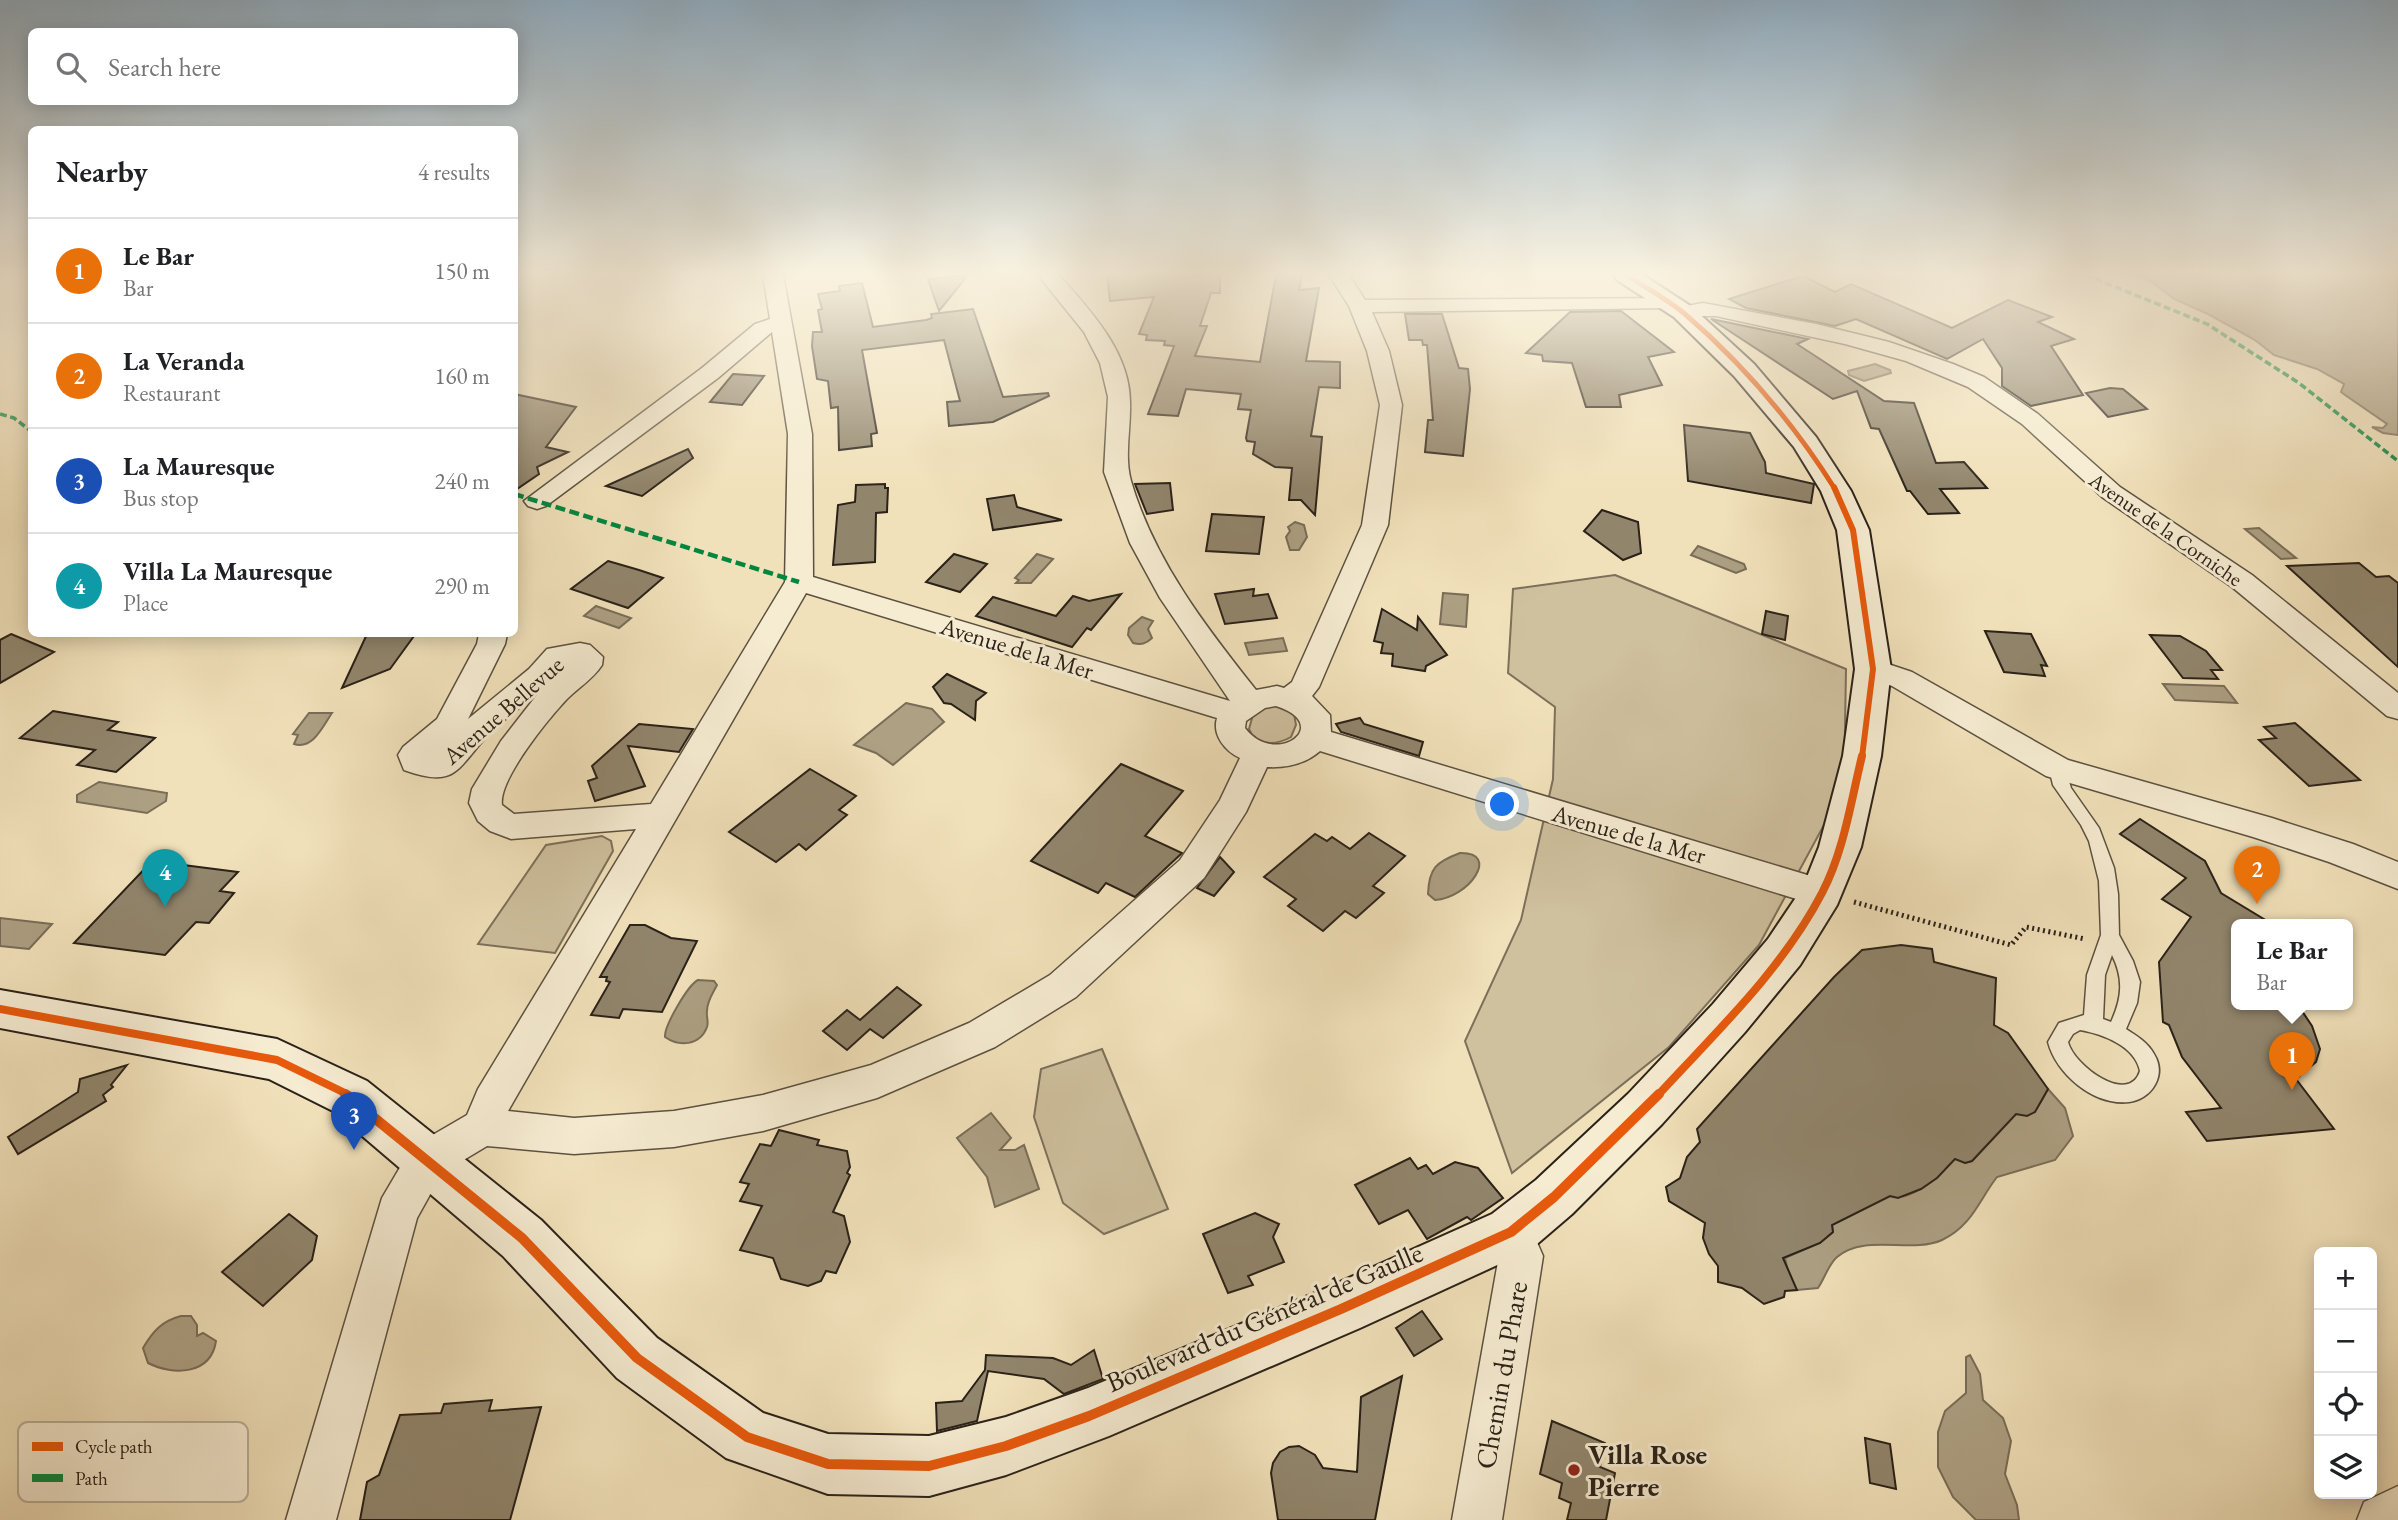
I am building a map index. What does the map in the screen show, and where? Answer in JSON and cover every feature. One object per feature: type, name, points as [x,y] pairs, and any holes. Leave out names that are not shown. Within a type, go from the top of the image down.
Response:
[{"type":"street","points":[[537,501],[710,373],[741,346]]},
{"type":"street","points":[[482,1127],[492,1101],[799,582],[800,434],[785,346]]},
{"type":"street","points":[[1103,346],[1108,355],[1119,395],[1116,439],[1118,480],[1146,549],[1187,623],[1241,707]]},
{"type":"street","points":[[1291,698],[1304,687],[1375,525],[1391,405],[1376,346]]},
{"type":"street","name":"Boulevard du Général de Gaulle","points":[[0,1009],[278,1060],[350,1096],[522,1238],[637,1358],[747,1437],[828,1464],[929,1466],[1006,1446],[1089,1416],[1329,1315],[1511,1232],[1554,1197],[1644,1109],[1729,1018],[1784,952],[1822,894],[1840,847],[1863,756],[1873,669],[1853,530],[1836,491],[1806,443],[1744,370],[1718,346]]},
{"type":"street","name":"Avenue de la Corniche","points":[[1880,346],[1929,361],[1977,383],[2017,408],[2060,443],[2084,471],[2241,580],[2398,709]]},
{"type":"street","name":"Avenue de la Mer","points":[[799,582],[1241,707]]},
{"type":"street","name":"Avenue Bellevue","points":[[492,637],[449,726],[422,746],[414,755],[415,762],[432,768],[444,765],[480,725],[539,676],[557,656],[580,652],[588,657],[587,665],[546,702],[491,782],[484,798],[488,811],[496,820],[511,827],[659,815]]},
{"type":"street","points":[[1873,669],[1902,679],[2057,768],[2272,831],[2341,853],[2398,876]]},
{"type":"street","points":[[1277,696],[1291,698],[1312,711],[1319,729],[1316,738],[1298,752],[1286,756],[1258,754],[1246,748],[1232,732],[1231,722],[1241,707],[1277,696]]},
{"type":"street","name":"Avenue de la Mer","points":[[1316,738],[1528,805],[1766,874],[1822,894]]},
{"type":"street","points":[[311,1520],[397,1212],[427,1160],[482,1127],[574,1136],[674,1129],[763,1113],[877,1081],[982,1035],[1063,986],[1192,869],[1234,804],[1258,754]]},
{"type":"street","name":"Chemin du Phare","points":[[1477,1520],[1521,1256],[1511,1232]]},
{"type":"street","points":[[2382,1520],[2398,1511]]},
{"type":"lane","points":[[2057,768],[2057,783],[2091,829],[2111,888],[2110,935],[2096,975],[2093,1023]]},
{"type":"lane","points":[[2110,935],[2129,968],[2131,986],[2131,1001],[2116,1031]]},
{"type":"lane","points":[[2080,1022],[2093,1023],[2116,1031],[2141,1051],[2148,1063],[2146,1084],[2125,1093],[2094,1085],[2068,1065],[2058,1042],[2061,1032],[2080,1022]]},
{"type":"path","points":[[1822,894],[2011,945],[2026,928],[2085,938]]},
{"type":"shaded area","points":[[2263,346],[2398,346],[2398,435],[2383,433],[2372,427],[2383,428],[2387,424],[2341,392],[2344,384],[2317,369],[2274,355]]},
{"type":"shaded area","points":[[1875,364],[1890,370],[1891,373],[1864,381],[1849,375],[1848,371]]},
{"type":"shaded area","points":[[1295,522],[1304,525],[1307,537],[1299,550],[1290,550],[1286,537],[1290,531],[1288,527]]},
{"type":"shaded area","points":[[2259,528],[2296,558],[2281,559],[2245,529]]},
{"type":"shaded area","points":[[1698,546],[1744,564],[1746,569],[1736,573],[1691,555]]},
{"type":"shaded area","points":[[1037,554],[1053,559],[1031,583],[1016,583],[1019,580],[1015,578]]},
{"type":"shaded area","points":[[1615,575],[1846,669],[1844,788],[1759,945],[1669,1047],[1512,1173],[1465,1041],[1521,920],[1553,779],[1555,707],[1508,673],[1513,589]]},
{"type":"shaded area","points":[[1443,593],[1468,595],[1466,627],[1440,624]]},
{"type":"shaded area","points":[[596,606],[631,618],[619,628],[584,616]]},
{"type":"shaded area","points":[[1142,617],[1153,621],[1148,629],[1152,638],[1143,644],[1133,643],[1128,635],[1129,628]]},
{"type":"shaded area","points":[[1283,638],[1287,651],[1249,655],[1245,643]]},
{"type":"shaded area","points":[[2163,684],[2224,686],[2237,703],[2175,700]]},
{"type":"shaded area","points":[[906,703],[932,709],[944,722],[893,765],[876,753],[854,745]]},
{"type":"shaded area","points":[[1276,704],[1294,714],[1296,725],[1291,737],[1285,740],[1262,742],[1252,735],[1249,729],[1254,711]]},
{"type":"shaded area","points":[[309,713],[332,713],[312,740],[307,744],[294,744],[298,735],[293,734]]},
{"type":"shaded area","points":[[99,782],[167,793],[166,801],[147,813],[77,802],[77,795]]},
{"type":"shaded area","points":[[602,836],[611,841],[613,851],[555,953],[478,944],[546,845]]},
{"type":"shaded area","points":[[1460,853],[1472,855],[1478,860],[1476,875],[1459,892],[1435,900],[1428,894],[1432,872],[1440,863]]},
{"type":"shaded area","points":[[0,918],[52,924],[29,949],[0,946]]},
{"type":"shaded area","points":[[698,980],[714,981],[717,985],[708,1004],[708,1023],[704,1033],[689,1043],[676,1042],[665,1037],[672,1015]]},
{"type":"shaded area","points":[[1102,1049],[1168,1209],[1104,1234],[1063,1203],[1034,1117],[1041,1069]]},
{"type":"shaded area","points":[[2048,1089],[2065,1108],[2073,1136],[2055,1160],[1997,1177],[1968,1220],[1942,1240],[1930,1244],[1861,1246],[1837,1257],[1818,1288],[1797,1290],[1791,1284],[1785,1258],[1820,1243],[1833,1232],[1832,1225],[1890,1196],[1899,1197],[1917,1191],[1955,1158],[1965,1163],[1972,1161],[2016,1114],[2033,1112]]},
{"type":"shaded area","points":[[991,1113],[1011,1138],[1000,1150],[1015,1150],[1024,1145],[1039,1189],[995,1207],[987,1177],[957,1138]]},
{"type":"shaded area","points":[[181,1316],[191,1316],[197,1325],[197,1336],[203,1333],[216,1341],[207,1361],[190,1370],[179,1371],[148,1363],[143,1348],[150,1337],[163,1324]]},
{"type":"shaded area","points":[[1970,1355],[1980,1374],[1983,1400],[2003,1418],[2011,1441],[2005,1474],[2017,1505],[2019,1520],[1976,1520],[1953,1497],[1938,1467],[1938,1432],[1945,1411],[1966,1393],[1966,1357]]},
{"type":"building","points":[[812,346],[895,346],[862,350],[877,433],[871,434],[872,446],[839,450],[838,407],[831,408],[828,381],[817,379]]},
{"type":"building","points":[[946,346],[986,346],[1003,397],[1048,393],[1049,396],[993,422],[949,426],[947,402],[960,401]]},
{"type":"building","points":[[1174,346],[1199,346],[1195,356],[1260,362],[1263,346],[1309,346],[1306,361],[1340,362],[1340,388],[1319,387],[1311,436],[1322,437],[1315,515],[1301,500],[1289,500],[1292,468],[1275,467],[1253,454],[1255,442],[1247,441],[1246,438],[1251,410],[1238,409],[1241,394],[1186,389],[1178,416],[1148,414]]},
{"type":"building","points":[[1427,346],[1452,346],[1459,368],[1468,369],[1470,389],[1463,456],[1425,452],[1428,420],[1433,420]]},
{"type":"building","points":[[1534,346],[1666,346],[1674,352],[1648,357],[1662,385],[1619,395],[1621,407],[1586,407],[1572,363],[1543,361],[1542,355],[1526,353]]},
{"type":"building","points":[[1752,346],[1800,346],[1884,401],[1914,403],[1936,463],[1964,462],[1987,488],[1940,489],[1959,513],[1928,514],[1910,491],[1907,491],[1879,429],[1871,428],[1857,391],[1833,399]]},
{"type":"building","points":[[1917,346],[1971,346],[1947,359]]},
{"type":"building","points":[[1988,346],[2051,346],[2083,395],[2031,406],[2002,386],[2002,368]]},
{"type":"building","points":[[733,374],[764,376],[742,405],[710,402]]},
{"type":"building","points":[[2110,388],[2123,389],[2147,409],[2108,417],[2086,393]]},
{"type":"building","points":[[518,395],[576,407],[546,447],[568,452],[537,467],[539,474],[518,488]]},
{"type":"building","points":[[1684,425],[1750,433],[1765,462],[1766,473],[1814,484],[1811,503],[1688,481]]},
{"type":"building","points":[[688,449],[693,458],[642,496],[606,486]]},
{"type":"building","points":[[1170,483],[1173,510],[1147,514],[1135,484]]},
{"type":"building","points":[[885,484],[885,488],[888,488],[887,512],[876,513],[875,562],[833,565],[838,505],[855,502],[856,485]]},
{"type":"building","points":[[1014,495],[1017,507],[1062,520],[993,530],[987,499]]},
{"type":"building","points":[[1602,510],[1638,522],[1641,553],[1623,560],[1584,531]]},
{"type":"building","points":[[1212,514],[1264,517],[1259,554],[1206,551]]},
{"type":"building","points":[[954,554],[987,564],[960,592],[926,582]]},
{"type":"building","points":[[608,561],[663,578],[628,608],[571,589]]},
{"type":"building","points":[[2359,563],[2376,577],[2389,576],[2398,583],[2398,667],[2287,566]]},
{"type":"building","points":[[1254,589],[1253,596],[1268,594],[1277,618],[1225,624],[1215,594]]},
{"type":"building","points":[[1121,594],[1091,630],[1087,628],[1072,647],[976,616],[993,597],[1056,616],[1073,596],[1089,601]]},
{"type":"building","points":[[1382,609],[1417,630],[1418,617],[1447,655],[1426,666],[1425,671],[1392,666],[1393,654],[1381,653],[1383,643],[1374,641]]},
{"type":"building","points":[[1766,611],[1788,616],[1785,640],[1762,634]]},
{"type":"building","points":[[1985,631],[2031,634],[2047,666],[2041,665],[2045,676],[2004,672]]},
{"type":"building","points":[[11,634],[54,652],[0,683],[0,640]]},
{"type":"building","points":[[2150,635],[2180,636],[2206,651],[2222,670],[2211,670],[2218,679],[2183,678]]},
{"type":"building","points":[[366,637],[413,637],[390,669],[342,688]]},
{"type":"building","points":[[947,674],[986,693],[976,701],[975,720],[951,704],[944,703],[933,687]]},
{"type":"building","points":[[53,711],[118,722],[108,730],[155,738],[116,772],[77,765],[95,750],[20,738]]},
{"type":"building","points":[[1360,718],[1364,724],[1423,742],[1419,756],[1341,732],[1336,724]]},
{"type":"building","points":[[2295,723],[2360,780],[2309,786],[2259,740],[2276,738],[2264,727]]},
{"type":"building","points":[[639,724],[693,729],[679,752],[628,746],[645,786],[595,801],[588,781],[597,778],[592,766]]},
{"type":"building","points":[[1121,764],[1183,791],[1145,836],[1182,853],[1135,897],[1106,883],[1098,893],[1031,861]]},
{"type":"building","points":[[810,769],[856,796],[839,810],[847,815],[806,850],[799,844],[776,862],[729,832]]},
{"type":"building","points":[[2140,819],[2205,861],[2221,893],[2264,919],[2231,919],[2231,1010],[2300,1010],[2304,1014],[2312,1026],[2320,1049],[2316,1062],[2296,1079],[2334,1129],[2207,1141],[2186,1112],[2221,1108],[2182,1057],[2169,1025],[2163,1022],[2159,962],[2191,917],[2162,899],[2186,878],[2120,834]]},
{"type":"building","points":[[1369,833],[1405,856],[1373,886],[1384,893],[1356,918],[1345,911],[1323,931],[1288,906],[1296,899],[1264,877],[1315,834],[1327,841],[1332,837],[1350,849]]},
{"type":"building","points":[[1220,857],[1234,872],[1214,896],[1197,888]]},
{"type":"building","points":[[152,861],[238,872],[220,891],[234,893],[209,923],[196,922],[165,955],[74,943]]},
{"type":"building","points":[[630,925],[645,925],[671,938],[697,941],[662,1012],[623,1009],[619,1018],[591,1015],[610,982],[606,981],[607,977],[600,977]]},
{"type":"building","points":[[1901,945],[1932,949],[1934,962],[1996,978],[1994,1025],[2008,1033],[2048,1089],[2035,1112],[2027,1116],[2016,1114],[1972,1161],[1965,1163],[1955,1159],[1937,1178],[1921,1189],[1898,1198],[1890,1196],[1832,1225],[1833,1232],[1820,1243],[1783,1258],[1797,1290],[1785,1291],[1784,1297],[1764,1304],[1742,1288],[1718,1282],[1718,1266],[1709,1254],[1703,1238],[1705,1223],[1669,1201],[1666,1187],[1680,1178],[1687,1157],[1700,1142],[1697,1129],[1834,977],[1862,950]]},
{"type":"building","points":[[897,987],[921,1005],[883,1038],[870,1029],[847,1050],[823,1031],[847,1010],[860,1020]]},
{"type":"building","points":[[127,1065],[111,1085],[113,1087],[103,1095],[106,1101],[18,1154],[8,1137],[78,1092],[80,1079]]},
{"type":"building","points":[[779,1130],[819,1140],[817,1145],[847,1151],[850,1167],[847,1173],[850,1175],[833,1212],[844,1216],[850,1242],[836,1273],[826,1271],[821,1281],[808,1286],[781,1279],[773,1258],[740,1250],[762,1206],[740,1201],[749,1184],[740,1182],[760,1144],[771,1146]]},
{"type":"building","points":[[1410,1158],[1418,1169],[1426,1165],[1433,1174],[1455,1162],[1478,1168],[1503,1198],[1471,1220],[1467,1217],[1427,1239],[1408,1210],[1379,1224],[1355,1185]]},
{"type":"building","points":[[1255,1213],[1279,1224],[1273,1237],[1284,1262],[1248,1276],[1253,1285],[1228,1293],[1203,1234]]},
{"type":"building","points":[[289,1214],[317,1236],[312,1260],[263,1306],[222,1272]]},
{"type":"building","points":[[1422,1311],[1442,1339],[1414,1356],[1396,1328]]},
{"type":"building","points":[[1094,1350],[1103,1379],[1064,1394],[1044,1379],[988,1371],[977,1421],[937,1431],[936,1403],[962,1401],[985,1370],[986,1355],[1053,1358],[1071,1365]]},
{"type":"building","points":[[1402,1376],[1375,1520],[1278,1520],[1271,1473],[1273,1463],[1280,1452],[1299,1446],[1315,1455],[1323,1468],[1357,1472],[1361,1397]]},
{"type":"building","points":[[492,1400],[489,1411],[541,1407],[510,1520],[360,1520],[367,1482],[379,1475],[400,1415],[441,1413],[444,1404]]},
{"type":"building","name":"Villa Rose Pierre","points":[[1552,1421],[1605,1443],[1600,1467],[1615,1473],[1606,1520],[1567,1520],[1571,1503],[1559,1498],[1562,1483],[1540,1474]]},
{"type":"building","points":[[1865,1438],[1890,1444],[1896,1489],[1870,1483]]},
{"type":"marked path","points":[[2241,346],[2299,383],[2398,461]]},
{"type":"marked path","points":[[0,414],[14,418],[28,429]]},
{"type":"marked path","points":[[518,495],[799,582]]},
{"type":"cycle path","points":[[0,1009],[277,1060],[350,1096],[522,1238],[637,1358],[747,1437],[828,1464],[929,1466],[1006,1446],[1089,1416],[1341,1309],[1511,1232],[1554,1197],[1645,1109],[1729,1018],[1784,952],[1822,893],[1840,847],[1862,756],[1873,669],[1853,530],[1836,491],[1806,443],[1744,370],[1719,346]]},
{"type":"place","name":"La Veranda","points":[[2257,904]]},
{"type":"place","name":"Villa La Mauresque","points":[[165,907]]},
{"type":"place","name":"Le Bar","points":[[2292,1090]]},
{"type":"place","name":"La Mauresque","points":[[354,1150]]},
{"type":"place","name":"Villa Rose Pierre","points":[[1574,1470]]}]
